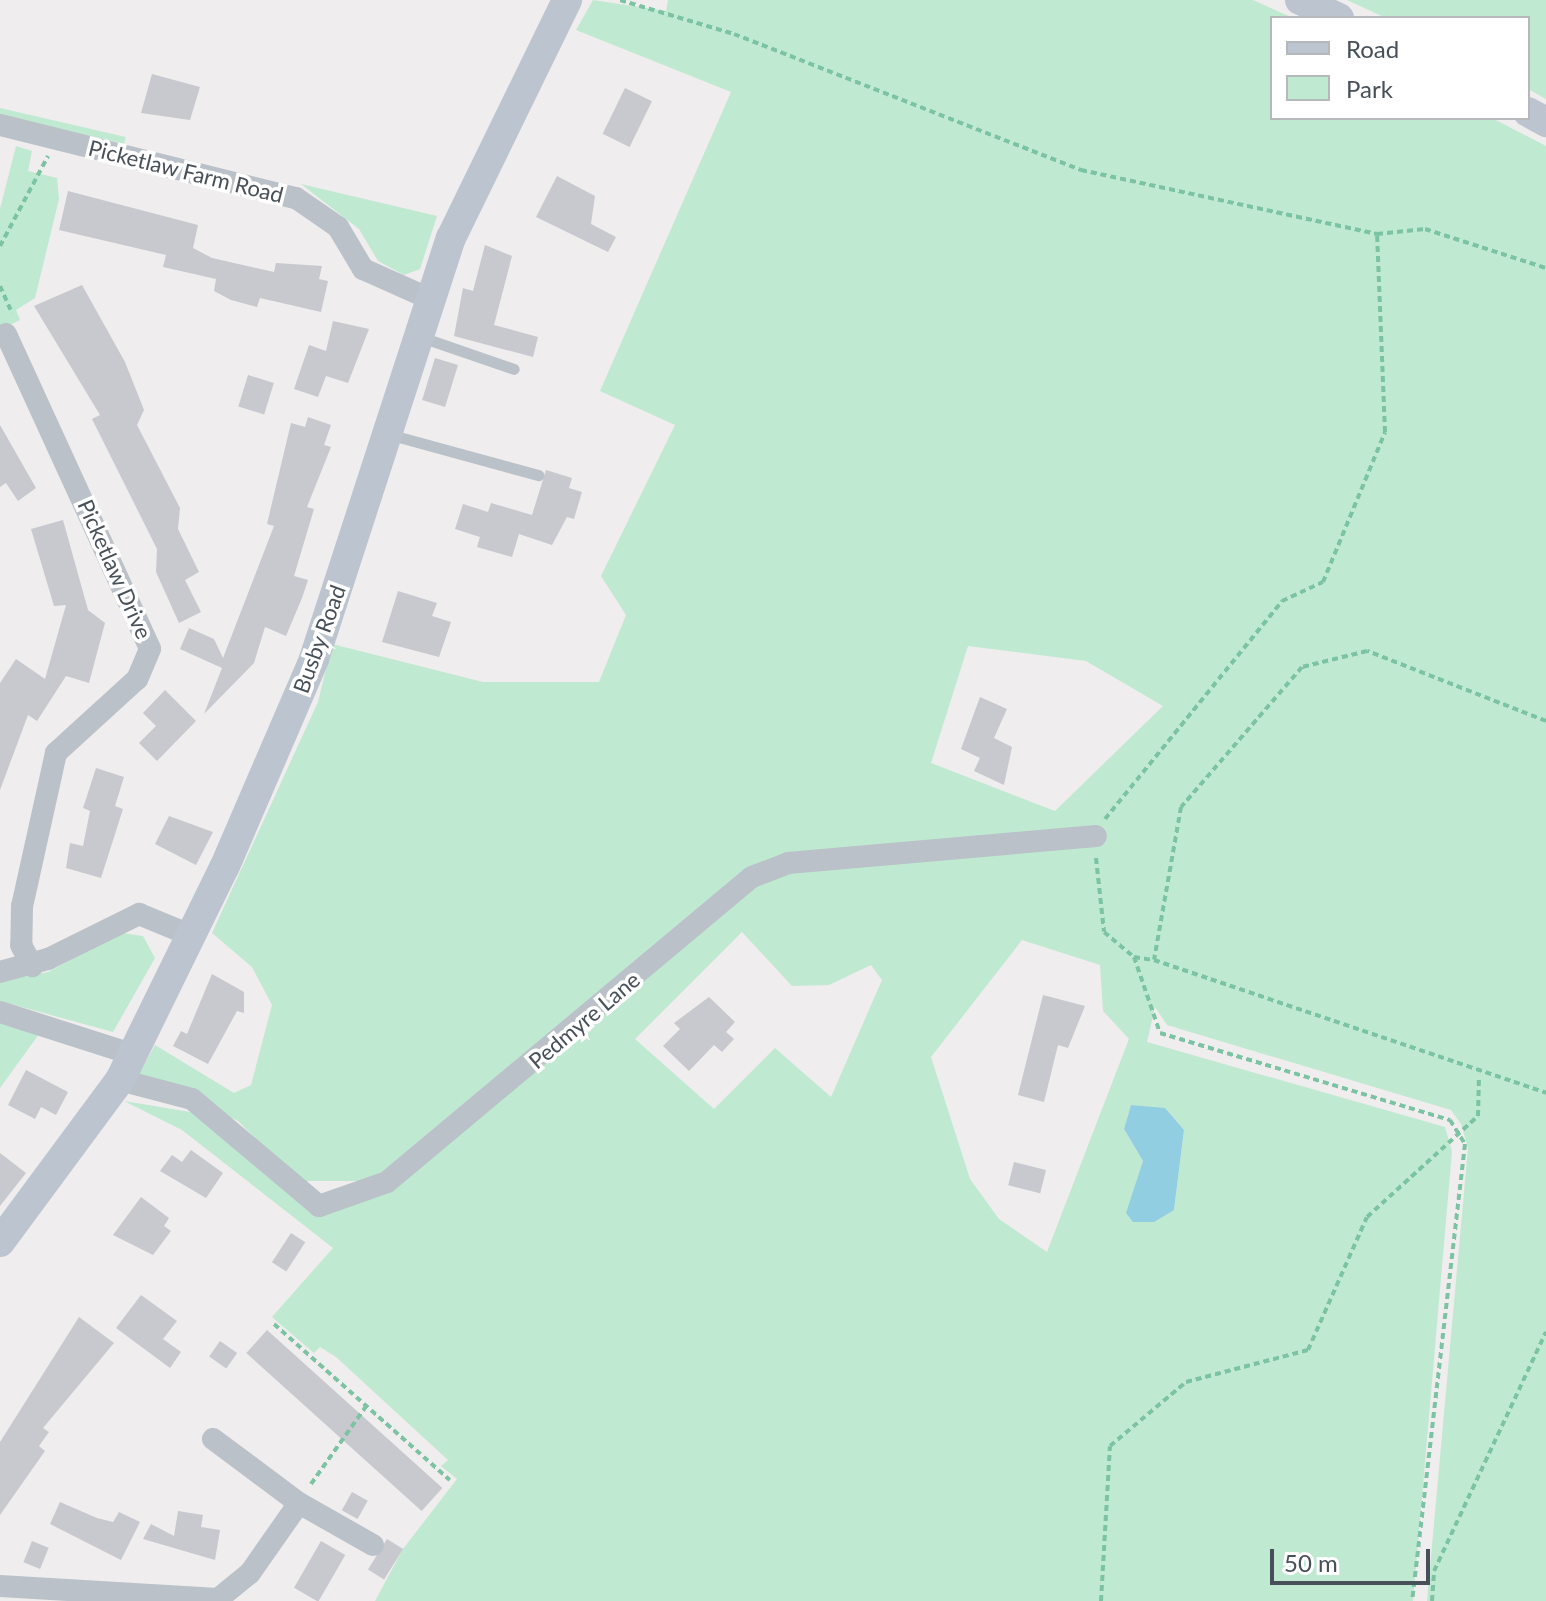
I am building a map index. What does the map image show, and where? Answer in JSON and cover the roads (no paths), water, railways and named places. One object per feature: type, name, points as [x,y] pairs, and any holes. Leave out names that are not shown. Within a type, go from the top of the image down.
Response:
[{"type":"main road","name":"Busby Road","points":[[0,1242],[128,1067],[190,935],[314,659],[388,434],[416,335],[451,238],[567,0]]},
{"type":"main road","points":[[1300,0],[1335,16]]},
{"type":"street","name":"Picketlaw Farm Road","points":[[0,125],[296,198],[338,227],[363,269],[430,299]]},
{"type":"street","name":"Picketlaw Drive","points":[[6,334],[9,366],[150,649],[137,679],[56,753],[22,906],[21,945],[32,966]]},
{"type":"street","name":"Pedmyre Lane","points":[[128,1067],[192,1099],[319,1206],[387,1182],[752,877],[788,863],[1096,836]]},
{"type":"street","points":[[0,972],[32,966],[139,914],[190,935]]},
{"type":"street","points":[[0,1012],[128,1067]]},
{"type":"street","points":[[213,1439],[299,1503],[373,1545]]},
{"type":"street","points":[[0,1586],[218,1599],[250,1573],[299,1503]]},
{"type":"lane","points":[[416,335],[514,369]]},
{"type":"lane","points":[[388,434],[538,475]]},
{"type":"water","points":[[1131,1105],[1165,1108],[1184,1130],[1174,1210],[1154,1222],[1133,1222],[1126,1213],[1143,1161],[1124,1129]]}]
